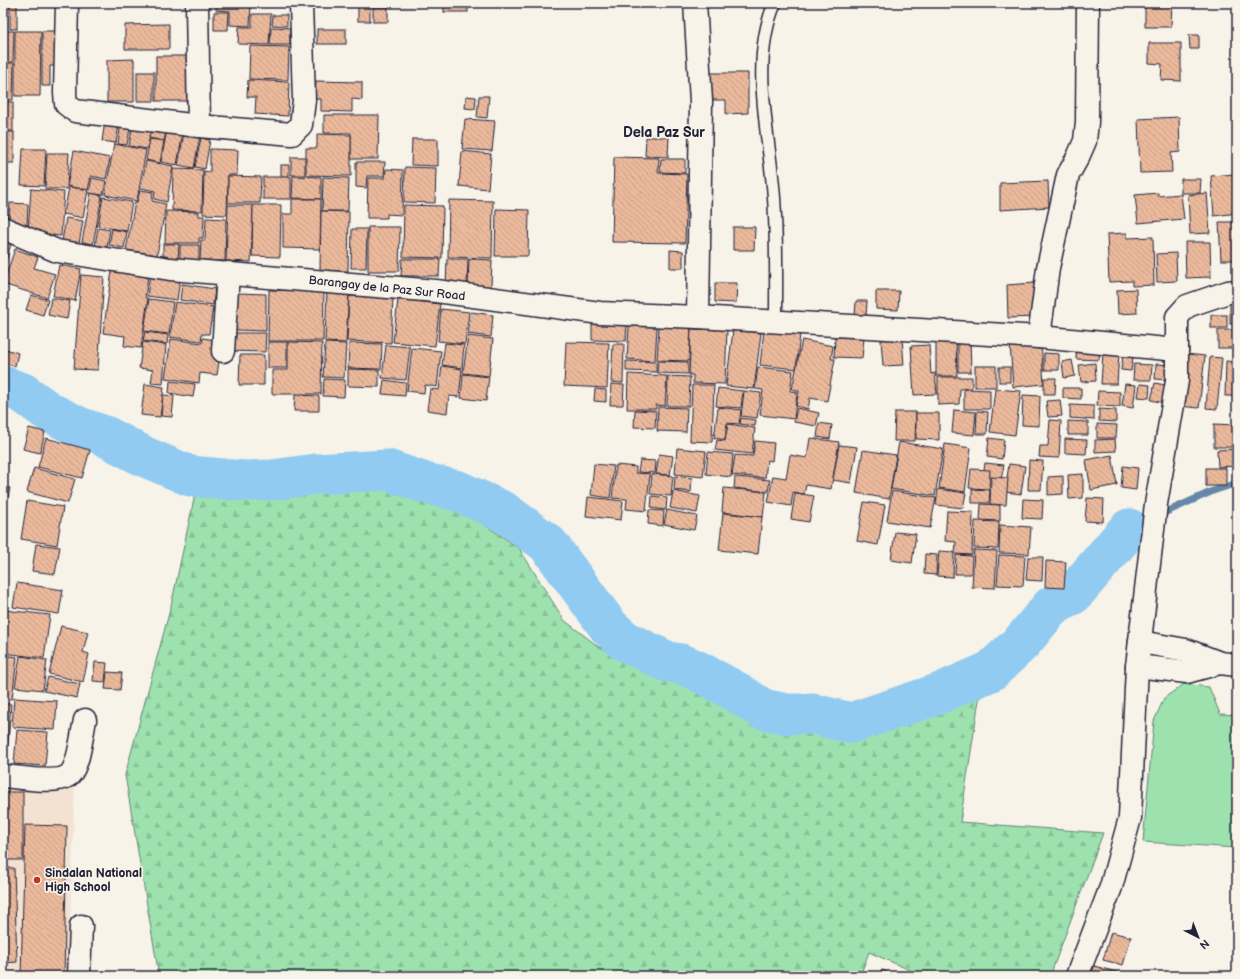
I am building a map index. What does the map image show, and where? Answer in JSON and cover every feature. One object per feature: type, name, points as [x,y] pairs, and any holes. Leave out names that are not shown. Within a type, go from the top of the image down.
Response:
[{"type":"street","points":[[67,3],[65,93],[66,104],[75,111],[199,126],[292,134],[301,125],[304,100],[301,3]]},
{"type":"street","points":[[197,3],[199,126]]},
{"type":"street","points":[[696,3],[701,101],[698,317]]},
{"type":"street","points":[[1039,336],[1048,268],[1068,174],[1085,141],[1087,122],[1088,3]]},
{"type":"street","name":"Barangay de la Paz Sur Road","points":[[3,228],[57,251],[170,269],[436,291],[600,313],[1039,336],[1177,350]]},
{"type":"street","points":[[223,350],[228,273]]},
{"type":"street","points":[[1077,976],[1111,887],[1130,818],[1136,666],[1156,504],[1177,381],[1177,317],[1187,306],[1228,292],[1237,291]]},
{"type":"street","points":[[1140,642],[1186,650],[1228,664]]},
{"type":"street","points":[[1136,666],[1187,672],[1228,664]]},
{"type":"street","points":[[3,776],[58,780],[70,774],[76,760],[85,720]]},
{"type":"street","points":[[79,976],[81,926]]},
{"type":"lane","points":[[775,3],[768,19],[762,78],[774,198],[776,322]]},
{"type":"shaded area","name":"Sindalan National High School","points":[[75,783],[68,976],[3,976],[3,785]]},
{"type":"green space","points":[[390,484],[466,512],[519,548],[564,620],[599,647],[726,704],[825,736],[904,718],[981,687],[960,822],[1103,833],[1050,976],[923,976],[869,952],[860,976],[159,976],[125,775],[171,606],[197,485]]},
{"type":"green space","points":[[1184,684],[1209,687],[1220,714],[1237,715],[1237,848],[1143,842],[1154,721],[1164,698]]},
{"type":"building","points":[[3,3],[8,3],[7,29],[3,29]]},
{"type":"building","points":[[10,3],[17,3],[17,29],[10,29]]},
{"type":"building","points":[[216,3],[251,3],[250,26],[230,25],[230,11],[216,10]]},
{"type":"building","points":[[375,3],[412,3],[412,5],[375,5]]},
{"type":"building","points":[[444,3],[468,3],[468,12],[444,12]]},
{"type":"building","points":[[1145,3],[1172,3],[1171,27],[1145,27]]},
{"type":"building","points":[[358,6],[370,6],[370,21],[358,21]]},
{"type":"building","points":[[373,7],[388,7],[388,22],[373,22]]},
{"type":"building","points":[[214,12],[229,12],[228,30],[214,30]]},
{"type":"building","points":[[252,14],[271,14],[269,45],[238,44],[239,27],[252,27]]},
{"type":"building","points":[[273,15],[287,15],[287,26],[272,25]]},
{"type":"building","points":[[169,24],[169,49],[125,49],[125,25]]},
{"type":"building","points":[[271,27],[290,28],[290,45],[270,45]]},
{"type":"building","points":[[317,29],[346,29],[346,44],[317,44]]},
{"type":"building","points":[[3,31],[14,31],[13,62],[3,62]]},
{"type":"building","points":[[15,31],[41,31],[40,96],[15,96]]},
{"type":"building","points":[[42,31],[56,31],[55,66],[50,66],[50,86],[42,86]]},
{"type":"building","points":[[1189,35],[1199,35],[1199,49],[1190,49]]},
{"type":"building","points":[[1149,43],[1181,43],[1181,81],[1161,80],[1162,64],[1149,63]]},
{"type":"building","points":[[250,46],[289,47],[288,80],[249,79]]},
{"type":"building","points":[[156,56],[190,56],[190,101],[156,101]]},
{"type":"building","points":[[134,59],[134,102],[107,102],[107,60]]},
{"type":"building","points":[[3,63],[14,63],[13,100],[3,100]]},
{"type":"building","points":[[137,72],[154,72],[154,101],[137,101]]},
{"type":"building","points":[[708,73],[748,73],[748,113],[726,114],[726,100],[708,100]]},
{"type":"building","points":[[248,80],[289,82],[288,116],[255,114],[256,97],[247,97]]},
{"type":"building","points":[[316,81],[362,82],[362,100],[352,99],[352,112],[321,111],[321,99],[315,99]]},
{"type":"building","points":[[466,96],[476,97],[475,109],[465,108]]},
{"type":"building","points":[[479,96],[489,96],[487,118],[477,117]]},
{"type":"building","points":[[3,102],[13,102],[13,131],[3,131]]},
{"type":"building","points":[[324,115],[379,115],[378,159],[351,159],[351,133],[324,133]]},
{"type":"building","points":[[1179,117],[1180,152],[1171,153],[1172,172],[1140,173],[1138,119]]},
{"type":"building","points":[[465,119],[495,121],[492,151],[462,149]]},
{"type":"building","points":[[105,121],[119,124],[116,143],[102,141]]},
{"type":"building","points":[[121,121],[131,123],[127,145],[118,144]]},
{"type":"building","points":[[133,122],[152,126],[147,149],[129,146]]},
{"type":"building","points":[[152,126],[167,128],[164,141],[149,138]]},
{"type":"building","points":[[167,129],[183,132],[177,165],[161,162]]},
{"type":"building","points":[[3,132],[14,132],[14,163],[3,163]]},
{"type":"building","points":[[184,133],[200,136],[194,168],[178,165]]},
{"type":"building","points":[[317,134],[351,135],[351,176],[306,175],[306,148],[317,148]]},
{"type":"building","points":[[646,137],[669,137],[668,157],[645,156]]},
{"type":"building","points":[[201,138],[210,140],[205,169],[195,167]]},
{"type":"building","points":[[150,139],[164,141],[160,163],[146,160]]},
{"type":"building","points":[[412,139],[438,139],[438,166],[411,165]]},
{"type":"building","points":[[114,144],[146,150],[137,201],[105,195]]},
{"type":"building","points":[[23,149],[46,149],[44,186],[21,185]]},
{"type":"building","points":[[210,149],[238,150],[237,175],[228,175],[227,215],[203,214],[204,171],[210,172]]},
{"type":"building","points":[[74,151],[110,158],[106,179],[91,176],[88,190],[67,186]]},
{"type":"building","points":[[462,151],[491,154],[488,189],[459,186]]},
{"type":"building","points":[[47,153],[69,153],[67,189],[45,189]]},
{"type":"building","points":[[291,157],[305,157],[305,175],[291,175]]},
{"type":"building","points":[[614,157],[659,158],[658,173],[687,174],[685,243],[612,242]]},
{"type":"building","points":[[661,159],[685,159],[685,173],[660,172]]},
{"type":"building","points":[[146,161],[173,166],[167,202],[154,199],[155,191],[141,188]]},
{"type":"building","points":[[356,162],[385,162],[384,176],[367,176],[366,188],[356,187]]},
{"type":"building","points":[[281,165],[289,165],[289,176],[281,176]]},
{"type":"building","points":[[405,167],[436,168],[435,203],[404,202]]},
{"type":"building","points":[[173,169],[203,170],[202,211],[172,210]]},
{"type":"building","points":[[386,169],[403,170],[402,215],[387,214],[387,218],[367,218],[368,178],[385,178]]},
{"type":"building","points":[[1235,174],[1237,213],[1214,216],[1211,176]]},
{"type":"building","points":[[228,176],[261,177],[260,203],[228,203]]},
{"type":"building","points":[[293,176],[321,177],[321,199],[292,198]]},
{"type":"building","points":[[263,177],[291,177],[291,199],[263,199]]},
{"type":"building","points":[[323,177],[349,178],[348,211],[322,211]]},
{"type":"building","points":[[92,178],[106,181],[103,195],[89,193]]},
{"type":"building","points":[[1181,179],[1201,179],[1200,193],[1181,193]]},
{"type":"building","points":[[1048,181],[1049,207],[1000,210],[1000,183]]},
{"type":"building","points":[[69,187],[88,190],[83,218],[64,214]]},
{"type":"building","points":[[31,189],[64,192],[61,236],[28,233]]},
{"type":"building","points":[[140,190],[153,192],[152,201],[166,204],[157,255],[126,250],[135,202],[137,202]]},
{"type":"building","points":[[91,193],[102,196],[93,244],[82,242]]},
{"type":"building","points":[[1158,193],[1158,196],[1181,194],[1184,219],[1138,223],[1135,195]]},
{"type":"building","points":[[1207,193],[1210,233],[1190,234],[1188,195]]},
{"type":"building","points":[[103,197],[132,202],[127,231],[98,226]]},
{"type":"building","points":[[292,199],[321,199],[320,249],[283,248],[283,214],[292,214]]},
{"type":"building","points":[[449,200],[493,201],[492,258],[448,257]]},
{"type":"building","points":[[3,201],[8,201],[7,221],[3,220]]},
{"type":"building","points":[[10,203],[28,204],[27,225],[9,225]]},
{"type":"building","points":[[228,205],[253,205],[251,262],[226,261]]},
{"type":"building","points":[[253,205],[281,205],[280,257],[252,256]]},
{"type":"building","points":[[404,205],[443,206],[442,258],[403,257]]},
{"type":"building","points":[[496,209],[529,210],[528,256],[495,256]]},
{"type":"building","points":[[166,211],[199,212],[199,216],[204,216],[203,238],[199,238],[199,243],[165,243]]},
{"type":"building","points":[[321,211],[349,212],[348,271],[320,271]]},
{"type":"building","points":[[66,218],[83,221],[79,244],[62,241]]},
{"type":"building","points":[[206,218],[226,219],[225,261],[200,260],[201,240],[205,240]]},
{"type":"building","points":[[1219,222],[1237,222],[1237,260],[1221,260]]},
{"type":"building","points":[[368,227],[400,227],[399,271],[368,271]]},
{"type":"building","points":[[733,227],[755,227],[754,250],[733,250]]},
{"type":"building","points":[[98,228],[110,230],[107,247],[95,245]]},
{"type":"building","points":[[112,229],[127,232],[124,248],[109,245]]},
{"type":"building","points":[[352,229],[367,229],[366,268],[351,268]]},
{"type":"building","points":[[1127,233],[1127,238],[1153,237],[1154,285],[1132,286],[1132,281],[1109,282],[1107,234]]},
{"type":"building","points":[[3,242],[11,244],[3,272]]},
{"type":"building","points":[[1185,242],[1210,242],[1211,277],[1186,278]]},
{"type":"building","points":[[163,244],[179,244],[178,260],[163,260]]},
{"type":"building","points":[[180,245],[199,245],[199,261],[180,261]]},
{"type":"building","points":[[15,249],[38,257],[34,268],[55,274],[47,298],[3,284]]},
{"type":"building","points":[[670,250],[683,251],[683,268],[670,268]]},
{"type":"building","points":[[1176,253],[1177,281],[1157,282],[1156,254]]},
{"type":"building","points":[[402,259],[440,259],[439,276],[401,276]]},
{"type":"building","points":[[447,259],[468,259],[467,286],[446,286]]},
{"type":"building","points":[[469,259],[492,260],[491,287],[468,286]]},
{"type":"building","points":[[59,265],[81,269],[75,301],[53,296]]},
{"type":"building","points":[[112,271],[148,276],[145,298],[148,298],[141,348],[124,346],[125,336],[103,333]]},
{"type":"building","points":[[81,275],[104,277],[98,370],[74,369]]},
{"type":"building","points":[[150,275],[180,279],[177,300],[147,296]]},
{"type":"building","points":[[715,283],[737,283],[736,303],[715,302]]},
{"type":"building","points":[[1034,283],[1036,317],[1008,318],[1007,285]]},
{"type":"building","points":[[182,284],[215,289],[213,305],[180,300]]},
{"type":"building","points":[[1136,289],[1137,313],[1118,314],[1117,290]]},
{"type":"building","points":[[269,290],[324,291],[323,341],[268,341]]},
{"type":"building","points":[[327,290],[349,291],[346,343],[325,342]]},
{"type":"building","points":[[876,291],[899,291],[898,310],[876,309]]},
{"type":"building","points":[[237,293],[266,294],[266,331],[236,330]]},
{"type":"building","points":[[31,295],[48,300],[43,315],[26,310]]},
{"type":"building","points":[[349,296],[393,298],[391,343],[347,341]]},
{"type":"building","points":[[51,298],[70,301],[67,319],[48,315]]},
{"type":"building","points":[[149,299],[173,302],[169,334],[144,331]]},
{"type":"building","points":[[398,299],[440,304],[435,346],[393,342]]},
{"type":"building","points":[[1230,300],[1237,300],[1237,324],[1230,324]]},
{"type":"building","points":[[856,301],[867,301],[866,316],[855,316]]},
{"type":"building","points":[[175,302],[213,307],[209,334],[202,334],[201,341],[170,337]]},
{"type":"building","points":[[441,309],[469,312],[465,344],[438,341]]},
{"type":"building","points":[[471,312],[493,315],[491,337],[468,334]]},
{"type":"building","points":[[1211,315],[1227,315],[1227,328],[1211,328]]},
{"type":"building","points":[[592,320],[627,321],[626,341],[592,340]]},
{"type":"building","points":[[629,326],[657,327],[655,361],[627,359]]},
{"type":"building","points":[[659,326],[691,327],[689,361],[657,360]]},
{"type":"building","points":[[691,329],[727,330],[725,384],[693,383],[693,375],[689,375]]},
{"type":"building","points":[[733,330],[761,333],[754,389],[726,386]]},
{"type":"building","points":[[764,330],[800,334],[796,369],[760,365]]},
{"type":"building","points":[[1218,330],[1237,330],[1237,348],[1218,348]]},
{"type":"building","points":[[145,332],[168,335],[167,344],[143,341]]},
{"type":"building","points":[[229,333],[266,333],[265,352],[228,351]]},
{"type":"building","points":[[468,336],[493,339],[489,376],[463,373]]},
{"type":"building","points":[[835,337],[864,338],[862,358],[834,357]]},
{"type":"building","points":[[956,337],[957,376],[936,376],[936,338]]},
{"type":"building","points":[[958,337],[970,337],[971,372],[958,372]]},
{"type":"building","points":[[203,338],[222,341],[217,375],[200,373],[199,383],[165,378],[171,339],[202,343]]},
{"type":"building","points":[[902,338],[904,365],[883,366],[881,340]]},
{"type":"building","points":[[802,340],[833,346],[831,359],[835,359],[827,401],[810,398],[808,409],[796,406],[799,391],[792,389]]},
{"type":"building","points":[[1041,341],[1044,384],[1013,387],[1010,343]]},
{"type":"building","points":[[143,342],[166,345],[163,384],[151,383],[153,370],[139,368]]},
{"type":"building","points":[[268,342],[287,342],[287,368],[268,368]]},
{"type":"building","points":[[288,342],[322,343],[321,394],[272,394],[272,370],[288,370]]},
{"type":"building","points":[[566,342],[609,343],[607,388],[564,386]]},
{"type":"building","points":[[1077,342],[1100,343],[1099,360],[1076,359]]},
{"type":"building","points":[[325,343],[346,344],[344,378],[323,377]]},
{"type":"building","points":[[349,343],[382,344],[381,369],[348,368]]},
{"type":"building","points":[[445,343],[464,345],[462,368],[442,365]]},
{"type":"building","points":[[613,344],[624,344],[623,383],[611,382]]},
{"type":"building","points":[[386,345],[410,347],[406,380],[382,378]]},
{"type":"building","points":[[929,345],[931,374],[935,373],[937,394],[914,395],[911,346]]},
{"type":"building","points":[[3,348],[18,353],[15,366],[3,363]]},
{"type":"building","points":[[412,348],[441,351],[437,387],[425,385],[424,393],[407,391]]},
{"type":"building","points":[[1124,348],[1134,350],[1131,371],[1121,370]]},
{"type":"building","points":[[1044,353],[1059,354],[1059,370],[1044,370]]},
{"type":"building","points":[[1103,353],[1119,353],[1117,384],[1101,384]]},
{"type":"building","points":[[1186,354],[1205,356],[1199,408],[1179,406]]},
{"type":"building","points":[[240,355],[264,355],[264,385],[239,385]]},
{"type":"building","points":[[1210,357],[1222,358],[1217,409],[1206,408]]},
{"type":"building","points":[[1072,360],[1075,376],[1064,378],[1062,362]]},
{"type":"building","points":[[626,361],[656,362],[656,372],[626,371]]},
{"type":"building","points":[[658,361],[688,362],[688,374],[657,373]]},
{"type":"building","points":[[1226,361],[1237,362],[1237,396],[1225,396]]},
{"type":"building","points":[[1095,363],[1096,381],[1081,382],[1079,365]]},
{"type":"building","points":[[1134,364],[1152,365],[1151,380],[1133,380]]},
{"type":"building","points":[[1156,364],[1171,365],[1170,380],[1155,379]]},
{"type":"building","points":[[442,366],[462,369],[459,397],[449,396],[447,413],[427,410],[430,389],[439,390]]},
{"type":"building","points":[[975,366],[996,366],[996,387],[975,387]]},
{"type":"building","points":[[758,367],[793,371],[790,391],[797,392],[794,419],[760,415],[763,390],[755,389]]},
{"type":"building","points":[[999,367],[1010,367],[1010,382],[999,382]]},
{"type":"building","points":[[348,369],[379,370],[379,387],[348,386]]},
{"type":"building","points":[[463,374],[489,377],[486,401],[461,398]]},
{"type":"building","points":[[628,374],[667,376],[665,406],[656,405],[656,409],[627,409]]},
{"type":"building","points":[[668,376],[690,377],[689,406],[667,406]]},
{"type":"building","points":[[938,377],[972,377],[972,388],[960,389],[959,404],[938,405]]},
{"type":"building","points":[[1044,378],[1056,378],[1055,394],[1044,394]]},
{"type":"building","points":[[324,379],[345,380],[344,397],[323,396]]},
{"type":"building","points":[[384,380],[406,383],[405,396],[382,394]]},
{"type":"building","points":[[170,381],[195,384],[193,397],[169,393]]},
{"type":"building","points":[[1155,383],[1175,387],[1172,405],[1151,400]]},
{"type":"building","points":[[145,384],[164,387],[160,417],[141,415]]},
{"type":"building","points":[[611,384],[624,385],[623,405],[610,405]]},
{"type":"building","points":[[1125,384],[1136,385],[1133,408],[1122,406]]},
{"type":"building","points":[[1140,384],[1150,385],[1149,398],[1138,397]]},
{"type":"building","points":[[692,385],[714,385],[712,442],[690,441]]},
{"type":"building","points":[[718,388],[743,391],[741,408],[716,406]]},
{"type":"building","points":[[1063,388],[1081,388],[1081,399],[1063,398]]},
{"type":"building","points":[[595,389],[606,390],[606,402],[594,401]]},
{"type":"building","points":[[964,389],[990,390],[990,409],[964,409]]},
{"type":"building","points":[[995,389],[1021,391],[1015,435],[990,432]]},
{"type":"building","points":[[744,391],[761,393],[757,418],[741,416]]},
{"type":"building","points":[[1098,391],[1120,392],[1120,407],[1097,406]]},
{"type":"building","points":[[163,395],[174,396],[172,417],[161,416]]},
{"type":"building","points":[[295,395],[319,396],[319,411],[294,411]]},
{"type":"building","points":[[1023,395],[1040,396],[1039,426],[1022,425]]},
{"type":"building","points":[[1060,400],[1062,416],[1048,417],[1046,401]]},
{"type":"building","points":[[1070,405],[1094,406],[1094,420],[1070,418]]},
{"type":"building","points":[[658,407],[687,408],[686,432],[657,431]]},
{"type":"building","points":[[718,407],[741,410],[739,424],[727,423],[725,440],[714,438]]},
{"type":"building","points":[[797,408],[819,413],[816,426],[794,422]]},
{"type":"building","points":[[1099,409],[1116,410],[1116,422],[1099,421]]},
{"type":"building","points":[[635,410],[656,411],[655,428],[634,427]]},
{"type":"building","points":[[954,410],[976,412],[974,435],[952,433]]},
{"type":"building","points":[[977,411],[988,412],[987,434],[976,434]]},
{"type":"building","points":[[895,412],[916,412],[915,441],[894,441]]},
{"type":"building","points":[[916,413],[939,413],[939,440],[916,439]]},
{"type":"building","points":[[741,418],[756,420],[755,426],[740,424]]},
{"type":"building","points":[[1050,420],[1061,421],[1059,458],[1039,457],[1040,446],[1048,446]]},
{"type":"building","points":[[1068,421],[1088,422],[1088,435],[1068,435]]},
{"type":"building","points":[[819,423],[832,425],[830,439],[817,437]]},
{"type":"building","points":[[728,424],[755,428],[752,454],[715,450],[717,440],[725,441]]},
{"type":"building","points":[[1097,424],[1117,425],[1116,438],[1097,438]]},
{"type":"building","points":[[1214,424],[1236,425],[1236,447],[1214,447]]},
{"type":"building","points":[[29,428],[45,432],[40,453],[23,449]]},
{"type":"building","points":[[46,438],[90,450],[82,478],[38,467]]},
{"type":"building","points":[[810,438],[839,442],[831,489],[806,485],[804,494],[793,492],[791,506],[768,502],[773,476],[786,478],[790,455],[807,458]]},
{"type":"building","points":[[989,438],[1004,440],[1002,459],[987,457]]},
{"type":"building","points":[[1065,439],[1087,440],[1086,454],[1065,453]]},
{"type":"building","points":[[1115,439],[1116,451],[1095,452],[1095,440]]},
{"type":"building","points":[[755,441],[774,443],[772,461],[767,460],[765,478],[732,475],[735,455],[753,456]]},
{"type":"building","points":[[899,442],[943,449],[935,496],[891,489]]},
{"type":"building","points":[[945,444],[971,448],[965,492],[939,488]]},
{"type":"building","points":[[839,445],[857,447],[851,483],[833,480]]},
{"type":"building","points":[[677,448],[706,451],[703,477],[675,474]]},
{"type":"building","points":[[1237,449],[1237,466],[1218,467],[1217,450]]},
{"type":"building","points":[[863,450],[896,455],[889,499],[856,493]]},
{"type":"building","points":[[708,452],[733,454],[731,477],[706,474]]},
{"type":"building","points":[[659,454],[673,456],[670,475],[656,474]]},
{"type":"building","points":[[1112,455],[1117,485],[1091,490],[1086,460]]},
{"type":"building","points":[[640,460],[656,461],[655,473],[638,472]]},
{"type":"building","points":[[1029,460],[1043,461],[1041,490],[1028,490]]},
{"type":"building","points":[[985,463],[1004,465],[1001,480],[983,477]]},
{"type":"building","points":[[594,464],[614,466],[610,498],[591,495]]},
{"type":"building","points":[[1009,464],[1025,466],[1021,494],[1005,492]]},
{"type":"building","points":[[616,465],[636,467],[636,473],[650,474],[646,511],[626,509],[627,499],[612,498]]},
{"type":"building","points":[[1123,466],[1138,468],[1136,490],[1121,488]]},
{"type":"building","points":[[34,468],[75,479],[68,503],[27,492]]},
{"type":"building","points":[[1206,468],[1226,468],[1226,486],[1206,486]]},
{"type":"building","points":[[971,469],[990,470],[989,489],[969,488]]},
{"type":"building","points":[[652,474],[673,476],[671,496],[650,494]]},
{"type":"building","points":[[1083,474],[1083,498],[1069,499],[1068,475]]},
{"type":"building","points":[[675,476],[692,478],[691,492],[674,490]]},
{"type":"building","points":[[1063,476],[1063,494],[1048,495],[1048,477]]},
{"type":"building","points":[[735,477],[770,480],[768,492],[734,488]]},
{"type":"building","points":[[991,477],[1008,478],[1006,505],[990,504]]},
{"type":"building","points":[[3,487],[10,488],[6,507],[3,507]]},
{"type":"building","points":[[724,488],[766,492],[763,517],[722,512]]},
{"type":"building","points":[[938,489],[966,493],[963,508],[936,505]]},
{"type":"building","points":[[972,489],[990,490],[989,503],[972,503]]},
{"type":"building","points":[[673,491],[700,496],[697,513],[670,508]]},
{"type":"building","points":[[892,491],[936,498],[930,528],[887,521]]},
{"type":"building","points":[[795,493],[814,496],[809,522],[791,519]]},
{"type":"building","points":[[652,496],[667,498],[666,510],[651,508]]},
{"type":"building","points":[[588,497],[623,501],[621,520],[586,516]]},
{"type":"building","points":[[1087,498],[1104,499],[1103,522],[1085,521]]},
{"type":"building","points":[[1023,499],[1043,500],[1042,519],[1022,518]]},
{"type":"building","points":[[27,501],[63,507],[57,545],[21,539]]},
{"type":"building","points":[[864,502],[885,505],[878,545],[857,541]]},
{"type":"building","points":[[981,504],[1000,505],[1000,521],[980,520]]},
{"type":"building","points":[[3,509],[8,510],[3,534]]},
{"type":"building","points":[[649,510],[664,511],[663,526],[648,524]]},
{"type":"building","points":[[667,510],[697,516],[694,530],[664,524]]},
{"type":"building","points":[[947,511],[973,512],[972,555],[955,554],[956,542],[945,541]]},
{"type":"building","points":[[723,513],[762,517],[758,554],[719,550]]},
{"type":"building","points":[[975,521],[999,522],[998,549],[974,548]]},
{"type":"building","points":[[1000,525],[1031,527],[1029,554],[999,553]]},
{"type":"building","points":[[895,532],[916,534],[912,563],[891,560]]},
{"type":"building","points":[[36,544],[60,547],[55,574],[32,571]]},
{"type":"building","points":[[974,550],[997,551],[995,588],[972,587]]},
{"type":"building","points":[[939,551],[954,552],[953,577],[937,576]]},
{"type":"building","points":[[925,554],[937,555],[936,575],[924,574]]},
{"type":"building","points":[[956,555],[972,556],[971,574],[955,574]]},
{"type":"building","points":[[999,555],[1025,556],[1023,586],[997,585]]},
{"type":"building","points":[[1028,557],[1043,557],[1042,581],[1026,580]]},
{"type":"building","points":[[1046,561],[1066,562],[1064,588],[1045,587]]},
{"type":"building","points":[[17,583],[63,590],[59,614],[13,607]]},
{"type":"building","points":[[4,610],[50,615],[44,658],[3,653]]},
{"type":"building","points":[[61,626],[88,632],[83,652],[89,654],[83,682],[49,674]]},
{"type":"building","points":[[3,655],[17,657],[12,699],[3,698]]},
{"type":"building","points":[[20,656],[47,660],[43,690],[15,687]]},
{"type":"building","points":[[95,662],[107,663],[105,682],[93,681]]},
{"type":"building","points":[[107,672],[122,673],[120,690],[105,689]]},
{"type":"building","points":[[48,677],[80,684],[77,698],[44,691]]},
{"type":"building","points":[[14,698],[57,701],[55,730],[12,727]]},
{"type":"building","points":[[3,704],[11,704],[7,755],[3,755]]},
{"type":"building","points":[[17,730],[48,732],[45,766],[14,764]]},
{"type":"building","points":[[3,792],[23,792],[23,860],[3,860]]},
{"type":"building","points":[[25,825],[67,826],[64,976],[21,976]]},
{"type":"building","points":[[3,868],[14,868],[17,962],[3,963]]},
{"type":"building","points":[[1111,932],[1131,937],[1123,965],[1103,960]]},
{"type":"building","points":[[1094,966],[1120,973],[1119,976],[1091,976]]},
{"type":"building","points":[[882,970],[897,976],[879,976]]},
{"type":"waterway","points":[[3,386],[23,393],[49,412],[79,427],[105,436],[143,456],[190,476],[244,481],[272,480],[316,474],[387,470],[425,483],[458,491],[504,512],[548,544],[609,627],[625,641],[668,662],[681,664],[696,670],[735,691],[763,709],[787,714],[813,714],[851,723],[938,694],[991,671],[1022,642],[1051,607],[1073,594],[1129,529]]},
{"type":"waterway","points":[[1164,513],[1213,491],[1237,483]]},
{"type":"place","name":"Sindalan National High School","points":[[37,880]]},
{"type":"district","name":"Dela Paz Sur","points":[[664,132]]}]
